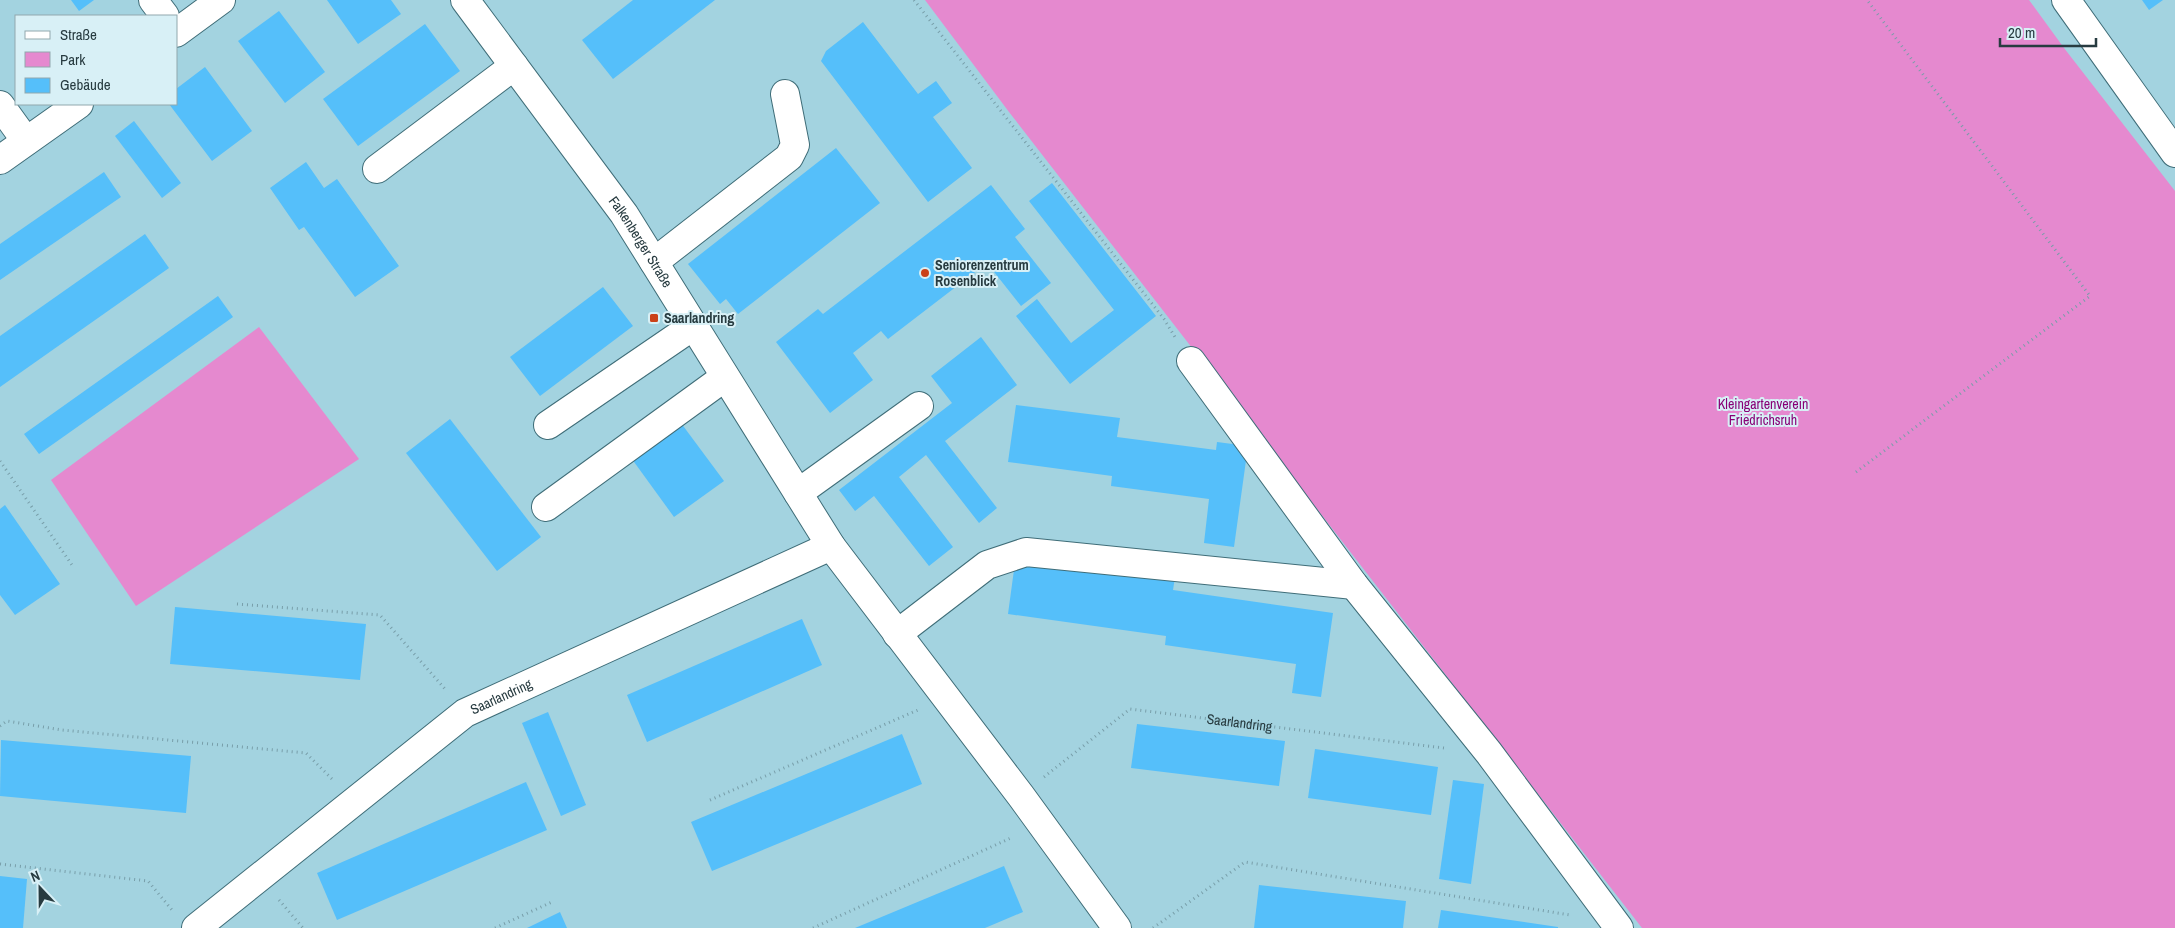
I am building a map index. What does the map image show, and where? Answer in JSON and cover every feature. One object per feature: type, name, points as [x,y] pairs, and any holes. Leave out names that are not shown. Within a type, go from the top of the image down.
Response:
[{"type":"street","points":[[153,0],[164,15]]},
{"type":"street","points":[[178,26],[221,0]]},
{"type":"street","name":"Falkenberger Straße","points":[[465,0],[624,214],[831,546]]},
{"type":"street","points":[[2066,0],[2175,153]]},
{"type":"street","points":[[377,168],[514,66]]},
{"type":"street","points":[[654,262],[788,158],[796,145],[785,94]]},
{"type":"street","points":[[0,105],[26,141]]},
{"type":"street","points":[[0,160],[78,105]]},
{"type":"street","points":[[548,425],[693,326]]},
{"type":"street","points":[[1191,361],[1354,585],[1489,753],[1617,925]]},
{"type":"street","points":[[546,507],[725,376]]},
{"type":"street","points":[[798,493],[919,406]]},
{"type":"street","points":[[831,546],[1117,928]]},
{"type":"street","name":"Saarlandring","points":[[186,921],[260,877],[466,714],[831,546]]},
{"type":"street","points":[[897,634],[987,565],[1026,552],[1354,585]]},
{"type":"path","points":[[914,0],[1164,319],[1191,361]]},
{"type":"path","points":[[1856,472],[2090,296],[1867,0]]},
{"type":"path","points":[[0,461],[72,565]]},
{"type":"path","points":[[238,604],[380,615],[466,714]]},
{"type":"path","points":[[710,800],[946,698]]},
{"type":"path","name":"Saarlandring","points":[[1020,796],[1130,709],[1489,753]]},
{"type":"path","points":[[0,726],[7,721],[62,730],[306,753],[355,802]]},
{"type":"path","points":[[813,928],[1041,824]]},
{"type":"path","points":[[1153,928],[1245,862],[1617,925]]},
{"type":"path","points":[[0,864],[148,881],[186,921]]},
{"type":"path","points":[[260,877],[303,928]]},
{"type":"path","points":[[495,928],[552,902]]},
{"type":"green space","name":"Kleingartenverein Friedrichsruh","points":[[925,0],[2029,0],[2175,191],[2175,928],[1642,928],[1009,112]]},
{"type":"green space","points":[[259,327],[359,459],[136,606],[51,480]]},
{"type":"building","points":[[71,0],[94,0],[79,11]]},
{"type":"building","points":[[327,0],[391,0],[401,14],[358,44]]},
{"type":"building","points":[[633,0],[715,0],[613,79],[582,40]]},
{"type":"building","points":[[2142,0],[2163,0],[2149,10]]},
{"type":"building","points":[[279,11],[325,72],[285,103],[238,41]]},
{"type":"building","points":[[863,22],[918,94],[936,81],[952,103],[933,117],[972,168],[928,202],[821,61],[826,51]]},
{"type":"building","points":[[425,24],[460,71],[358,146],[323,99]]},
{"type":"building","points":[[205,67],[252,131],[212,161],[170,105],[178,105],[178,87]]},
{"type":"building","points":[[134,121],[181,183],[162,198],[115,136]]},
{"type":"building","points":[[836,148],[880,203],[738,314],[726,299],[720,304],[688,264]]},
{"type":"building","points":[[306,162],[324,188],[337,179],[399,266],[355,297],[304,227],[299,230],[270,188]]},
{"type":"building","points":[[104,172],[121,197],[0,280],[0,244]]},
{"type":"building","points":[[1052,183],[1156,316],[1070,384],[1016,316],[1037,299],[1071,343],[1114,310],[1029,201]]},
{"type":"building","name":"Seniorenzentrum Rosenblick","points":[[991,185],[1025,229],[1015,237],[1051,283],[1021,306],[987,263],[888,339],[881,331],[853,353],[873,380],[830,413],[776,342],[818,309],[823,314]]},
{"type":"building","points":[[145,234],[169,268],[0,387],[0,336]]},
{"type":"building","points":[[603,287],[633,326],[540,396],[510,357]]},
{"type":"building","points":[[218,296],[233,317],[39,454],[24,434]]},
{"type":"building","points":[[981,337],[1017,385],[945,441],[997,508],[979,523],[926,455],[899,477],[953,547],[929,566],[874,496],[855,511],[839,490],[952,403],[931,376]]},
{"type":"building","points":[[1016,405],[1120,418],[1117,437],[1216,450],[1217,442],[1248,446],[1234,547],[1204,543],[1209,499],[1111,486],[1112,476],[1008,462]]},
{"type":"building","points":[[450,419],[541,537],[497,571],[406,453]]},
{"type":"building","points":[[678,419],[724,481],[674,517],[629,455]]},
{"type":"building","points":[[5,505],[60,584],[15,615],[0,595],[0,509]]},
{"type":"building","points":[[1016,555],[1175,577],[1173,590],[1333,613],[1321,697],[1292,693],[1296,664],[1165,645],[1166,636],[1008,614]]},
{"type":"building","points":[[175,607],[366,624],[360,680],[170,664]]},
{"type":"building","points":[[802,619],[822,665],[647,742],[627,695]]},
{"type":"building","points":[[548,712],[586,805],[561,816],[522,723]]},
{"type":"building","points":[[1137,724],[1285,741],[1279,786],[1131,768]]},
{"type":"building","points":[[902,734],[922,784],[712,871],[691,822]]},
{"type":"building","points":[[1,740],[191,756],[186,813],[0,796]]},
{"type":"building","points":[[1315,749],[1438,767],[1431,815],[1308,798]]},
{"type":"building","points":[[1453,780],[1484,784],[1471,884],[1439,879]]},
{"type":"building","points":[[526,782],[547,830],[337,920],[317,873]]},
{"type":"building","points":[[1004,866],[1023,912],[985,928],[855,928]]},
{"type":"building","points":[[0,876],[27,879],[23,928],[0,928]]},
{"type":"building","points":[[1259,885],[1406,901],[1403,928],[1254,928]]},
{"type":"building","points":[[1441,910],[1558,927],[1558,928],[1438,928]]},
{"type":"building","points":[[560,912],[567,928],[527,928]]},
{"type":"place","name":"Seniorenzentrum Rosenblick","points":[[925,273]]},
{"type":"place","name":"Saarlandring","points":[[654,318]]}]
